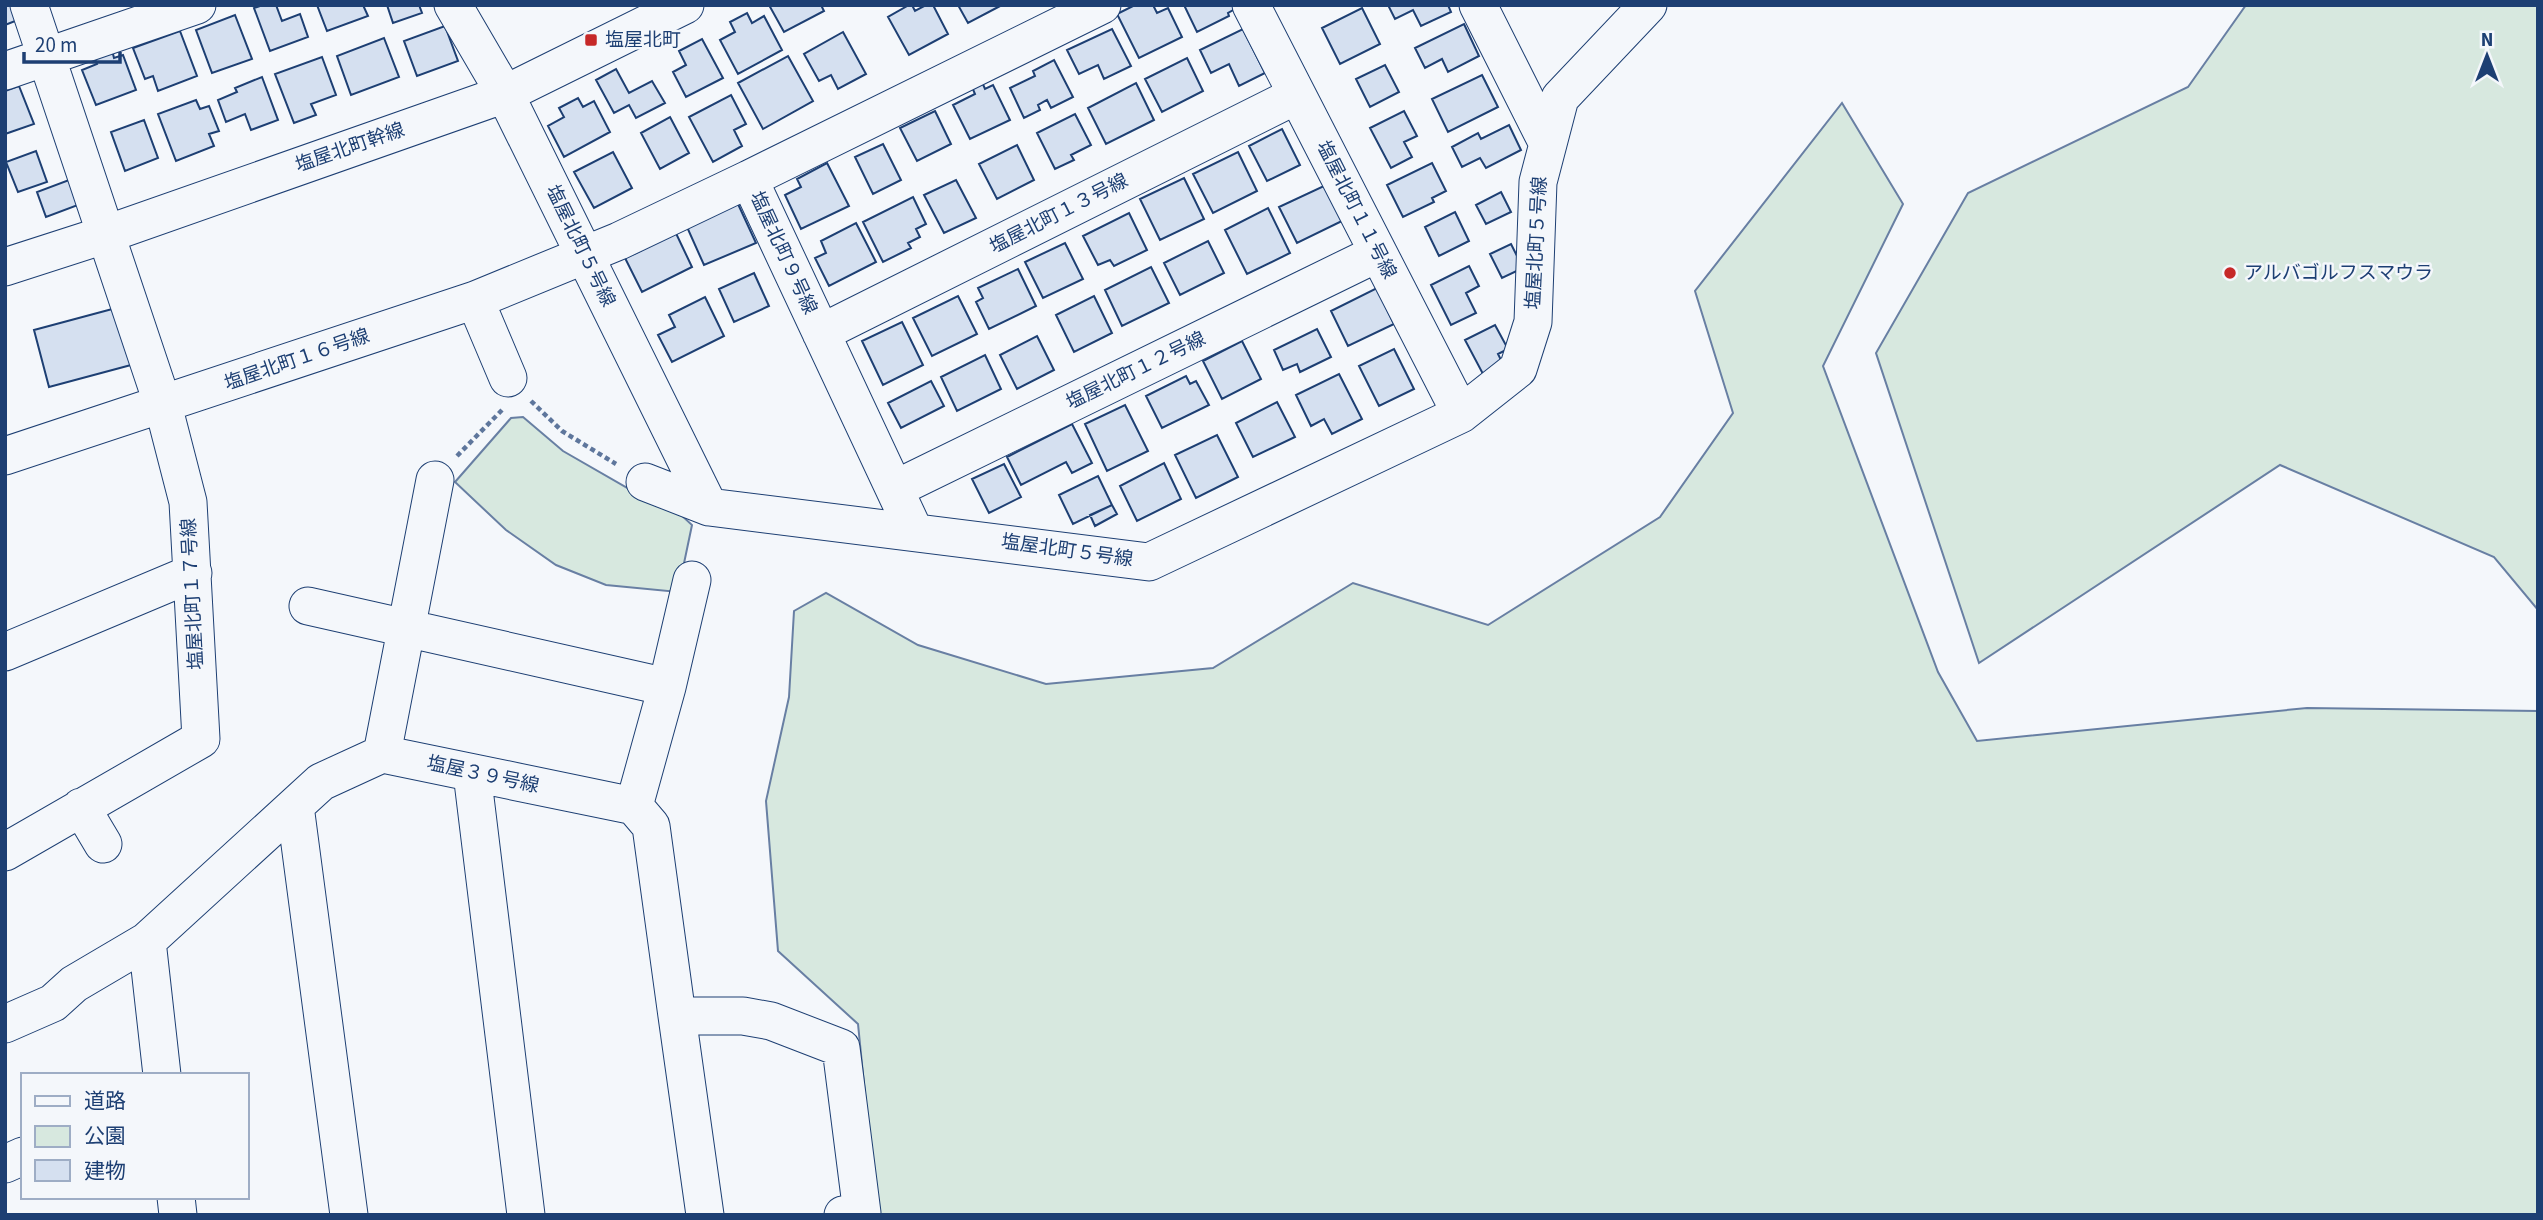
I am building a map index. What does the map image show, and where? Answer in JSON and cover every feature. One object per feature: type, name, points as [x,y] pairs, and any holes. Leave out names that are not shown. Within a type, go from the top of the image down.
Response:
[{"type":"street","name":"塩屋北町１７号線","points":[[5,852],[201,739],[188,502],[163,405],[29,5]]},
{"type":"street","points":[[5,71],[197,5]]},
{"type":"street","name":"塩屋北町５号線","points":[[453,5],[505,94],[709,507],[1149,562],[1461,414],[1518,369],[1533,322],[1538,182],[1560,98],[1647,5]]},
{"type":"street","name":"塩屋北町９号線","points":[[914,531],[749,179],[1102,5]]},
{"type":"street","name":"塩屋北町１１号線","points":[[1251,5],[1461,414]]},
{"type":"street","points":[[1478,5],[1548,144]]},
{"type":"street","name":"塩屋北町幹線","points":[[5,267],[104,235],[505,94],[666,9]]},
{"type":"street","name":"塩屋北町１３号線","points":[[821,333],[1297,94]]},
{"type":"street","name":"塩屋北町１６号線","points":[[5,456],[475,300],[584,256],[749,179]]},
{"type":"street","name":"塩屋北町１２号線","points":[[895,489],[1378,253]]},
{"type":"street","points":[[475,300],[514,384]]},
{"type":"street","points":[[5,1024],[53,1003],[74,984],[147,941],[321,782],[382,754],[435,480]]},
{"type":"street","points":[[645,482],[709,507]]},
{"type":"street","points":[[5,652],[193,573]]},
{"type":"street","points":[[692,580],[667,687],[634,806],[651,826],[705,1215]]},
{"type":"street","points":[[308,607],[667,687]]},
{"type":"street","name":"塩屋３９号線","points":[[382,754],[634,806]]},
{"type":"street","points":[[471,772],[526,1215]]},
{"type":"street","points":[[295,806],[349,1215]]},
{"type":"street","points":[[81,807],[103,844]]},
{"type":"street","points":[[147,941],[162,1073]]},
{"type":"street","points":[[677,1016],[743,1016],[771,1021],[841,1048],[862,1213],[843,1215]]},
{"type":"street","points":[[5,1164],[21,1157]]},
{"type":"path","points":[[435,480],[514,384],[562,431],[645,482]]},
{"type":"green space","name":"アルバゴルフスマウラ","points":[[2246,5],[2538,5],[2538,610],[2494,557],[2280,465],[1979,663],[1876,353],[1968,193],[2188,87]]},
{"type":"green space","points":[[1842,103],[1903,204],[1823,366],[1938,672],[1977,741],[2307,708],[2538,711],[2538,1215],[877,1215],[858,1024],[778,951],[766,801],[789,697],[794,611],[826,593],[918,645],[1046,684],[1213,668],[1353,583],[1488,625],[1660,517],[1733,413],[1695,291]]},
{"type":"green space","points":[[523,417],[563,451],[631,490],[679,513],[692,525],[678,592],[606,585],[556,565],[506,530],[455,482],[511,418]]},
{"type":"building","points":[[5,5],[18,5],[23,18],[5,25]]},
{"type":"building","points":[[276,5],[282,21],[300,14],[308,37],[270,51],[254,8]]},
{"type":"building","points":[[317,5],[363,5],[368,16],[327,31]]},
{"type":"building","points":[[387,5],[419,5],[422,13],[393,23]]},
{"type":"building","points":[[769,5],[821,5],[824,11],[784,32]]},
{"type":"building","points":[[912,5],[915,11],[926,5],[933,5],[948,34],[909,55],[888,17]]},
{"type":"building","points":[[958,5],[1002,5],[968,23]]},
{"type":"building","points":[[1135,5],[1153,5],[1157,13],[1168,8],[1182,37],[1139,58],[1117,14]]},
{"type":"building","points":[[1184,5],[1233,5],[1235,9],[1228,13],[1229,16],[1197,32]]},
{"type":"building","points":[[1388,5],[1448,5],[1451,12],[1421,26],[1413,10],[1395,19]]},
{"type":"building","points":[[1362,8],[1380,44],[1340,64],[1322,28]]},
{"type":"building","points":[[747,13],[752,23],[764,16],[782,50],[738,74],[720,40],[735,32],[730,22]]},
{"type":"building","points":[[235,15],[252,59],[212,73],[196,30]]},
{"type":"building","points":[[1464,24],[1479,56],[1448,72],[1442,59],[1425,68],[1415,48]]},
{"type":"building","points":[[445,26],[458,61],[417,76],[404,41]]},
{"type":"building","points":[[1112,29],[1131,66],[1104,79],[1098,65],[1079,74],[1067,50]]},
{"type":"building","points":[[1243,29],[1265,73],[1239,86],[1229,64],[1211,73],[1200,50]]},
{"type":"building","points":[[180,31],[197,76],[158,91],[153,76],[145,79],[133,48]]},
{"type":"building","points":[[843,32],[866,74],[838,89],[831,75],[819,81],[804,54]]},
{"type":"building","points":[[384,38],[399,77],[351,95],[337,56]]},
{"type":"building","points":[[702,39],[723,78],[686,97],[673,72],[686,65],[679,51]]},
{"type":"building","points":[[112,50],[114,58],[123,55],[136,90],[96,105],[82,70],[97,64],[94,57]]},
{"type":"building","points":[[788,56],[813,101],[763,129],[738,83]]},
{"type":"building","points":[[322,57],[336,95],[311,104],[316,115],[294,123],[275,74]]},
{"type":"building","points":[[1187,58],[1203,91],[1162,112],[1145,79]]},
{"type":"building","points":[[1054,60],[1073,97],[1051,108],[1047,100],[1038,105],[1040,110],[1024,118],[1010,88],[1035,76],[1033,71]]},
{"type":"building","points":[[1385,65],[1399,92],[1370,107],[1356,79]]},
{"type":"building","points":[[616,69],[629,93],[652,81],[665,103],[636,118],[629,105],[614,113],[596,80]]},
{"type":"building","points":[[1482,75],[1498,107],[1448,132],[1432,99]]},
{"type":"building","points":[[262,77],[278,120],[251,130],[245,114],[226,122],[218,100],[237,92],[235,88]]},
{"type":"building","points":[[982,82],[985,89],[993,85],[1010,120],[970,139],[953,105],[975,94],[972,87]]},
{"type":"building","points":[[1136,83],[1154,120],[1106,144],[1088,108]]},
{"type":"building","points":[[19,86],[34,124],[5,134],[5,91]]},
{"type":"building","points":[[731,95],[746,124],[734,130],[742,146],[713,162],[689,117]]},
{"type":"building","points":[[578,98],[583,107],[594,101],[610,132],[564,157],[548,126],[564,117],[559,108]]},
{"type":"building","points":[[196,100],[200,109],[209,106],[219,131],[209,134],[214,146],[176,161],[158,114]]},
{"type":"building","points":[[935,111],[951,144],[917,161],[900,128]]},
{"type":"building","points":[[1404,111],[1417,136],[1404,142],[1412,157],[1391,168],[1370,128]]},
{"type":"building","points":[[1075,114],[1091,145],[1071,155],[1074,160],[1055,169],[1037,133]]},
{"type":"building","points":[[670,117],[689,153],[660,169],[641,133]]},
{"type":"building","points":[[144,120],[158,158],[125,171],[111,132]]},
{"type":"building","points":[[1509,125],[1521,150],[1486,168],[1480,158],[1462,167],[1452,147],[1478,133],[1481,139]]},
{"type":"building","points":[[1282,129],[1300,165],[1267,181],[1249,146]]},
{"type":"building","points":[[883,144],[901,180],[873,194],[855,157]]},
{"type":"building","points":[[1017,145],[1034,180],[997,199],[979,164]]},
{"type":"building","points":[[36,151],[47,182],[18,192],[6,162]]},
{"type":"building","points":[[613,152],[632,188],[594,208],[574,172]]},
{"type":"building","points":[[1238,152],[1257,191],[1213,213],[1193,174]]},
{"type":"building","points":[[827,163],[849,206],[801,229],[785,195],[801,187],[797,179]]},
{"type":"building","points":[[1432,163],[1446,191],[1432,198],[1434,202],[1403,217],[1387,185]]},
{"type":"building","points":[[1184,178],[1204,219],[1160,240],[1140,199]]},
{"type":"building","points":[[69,180],[78,205],[46,217],[37,192]]},
{"type":"building","points":[[956,180],[976,218],[944,233],[924,195]]},
{"type":"building","points":[[1326,185],[1344,220],[1297,243],[1279,207]]},
{"type":"building","points":[[1501,192],[1511,212],[1486,224],[1476,205]]},
{"type":"building","points":[[913,197],[926,224],[916,229],[920,237],[908,243],[911,248],[883,262],[863,222]]},
{"type":"building","points":[[738,204],[756,243],[704,265],[687,227]]},
{"type":"building","points":[[1268,208],[1290,253],[1247,274],[1225,230]]},
{"type":"building","points":[[1455,212],[1469,241],[1439,256],[1425,227]]},
{"type":"building","points":[[1129,213],[1147,250],[1114,266],[1110,260],[1098,265],[1083,236]]},
{"type":"building","points":[[856,223],[876,262],[829,286],[815,258],[826,253],[821,241]]},
{"type":"building","points":[[673,227],[692,267],[642,292],[625,258],[642,250],[639,243]]},
{"type":"building","points":[[1208,241],[1224,273],[1180,295],[1164,263]]},
{"type":"building","points":[[1065,243],[1083,279],[1043,298],[1025,262]]},
{"type":"building","points":[[1511,244],[1523,268],[1502,278],[1490,254]]},
{"type":"building","points":[[1469,266],[1479,286],[1466,293],[1476,313],[1451,325],[1431,285]]},
{"type":"building","points":[[1151,267],[1169,303],[1122,326],[1105,290]]},
{"type":"building","points":[[1018,269],[1036,306],[989,329],[976,302],[983,298],[978,288]]},
{"type":"building","points":[[754,273],[769,306],[734,322],[719,289]]},
{"type":"building","points":[[1377,288],[1394,324],[1348,346],[1331,311]]},
{"type":"building","points":[[958,296],[977,334],[932,356],[913,318]]},
{"type":"building","points":[[1094,296],[1112,333],[1074,352],[1056,315]]},
{"type":"building","points":[[705,297],[724,336],[672,362],[658,335],[675,327],[669,315]]},
{"type":"building","points":[[116,308],[131,365],[49,387],[34,330]]},
{"type":"building","points":[[902,322],[923,365],[883,385],[862,341]]},
{"type":"building","points":[[1495,325],[1508,349],[1498,354],[1503,364],[1483,374],[1465,340]]},
{"type":"building","points":[[1317,329],[1331,357],[1300,372],[1297,364],[1283,370],[1274,350]]},
{"type":"building","points":[[1037,336],[1054,370],[1017,389],[1000,355]]},
{"type":"building","points":[[1242,341],[1261,379],[1222,399],[1203,361]]},
{"type":"building","points":[[1394,349],[1414,389],[1379,406],[1359,366]]},
{"type":"building","points":[[985,355],[1001,389],[957,411],[941,377]]},
{"type":"building","points":[[1339,374],[1362,419],[1332,434],[1324,419],[1311,426],[1296,395]]},
{"type":"building","points":[[1186,376],[1190,384],[1196,381],[1209,405],[1162,428],[1146,396]]},
{"type":"building","points":[[931,381],[944,406],[901,428],[888,403]]},
{"type":"building","points":[[1277,402],[1295,437],[1253,457],[1236,423]]},
{"type":"building","points":[[1125,405],[1148,451],[1107,471],[1085,424]]},
{"type":"building","points":[[1072,424],[1092,463],[1072,473],[1066,462],[1021,485],[1007,457]]},
{"type":"building","points":[[1217,435],[1238,477],[1196,498],[1175,455]]},
{"type":"building","points":[[1164,463],[1181,499],[1137,521],[1120,486]]},
{"type":"building","points":[[1004,464],[1021,497],[989,513],[972,479]]},
{"type":"building","points":[[1098,476],[1112,505],[1073,524],[1059,495]]},
{"type":"building","points":[[1112,505],[1117,514],[1095,526],[1090,515]]},
{"type":"place","name":"塩屋北町","points":[[591,40]]},
{"type":"place","name":"アルバゴルフスマウラ","points":[[2230,273]]}]
